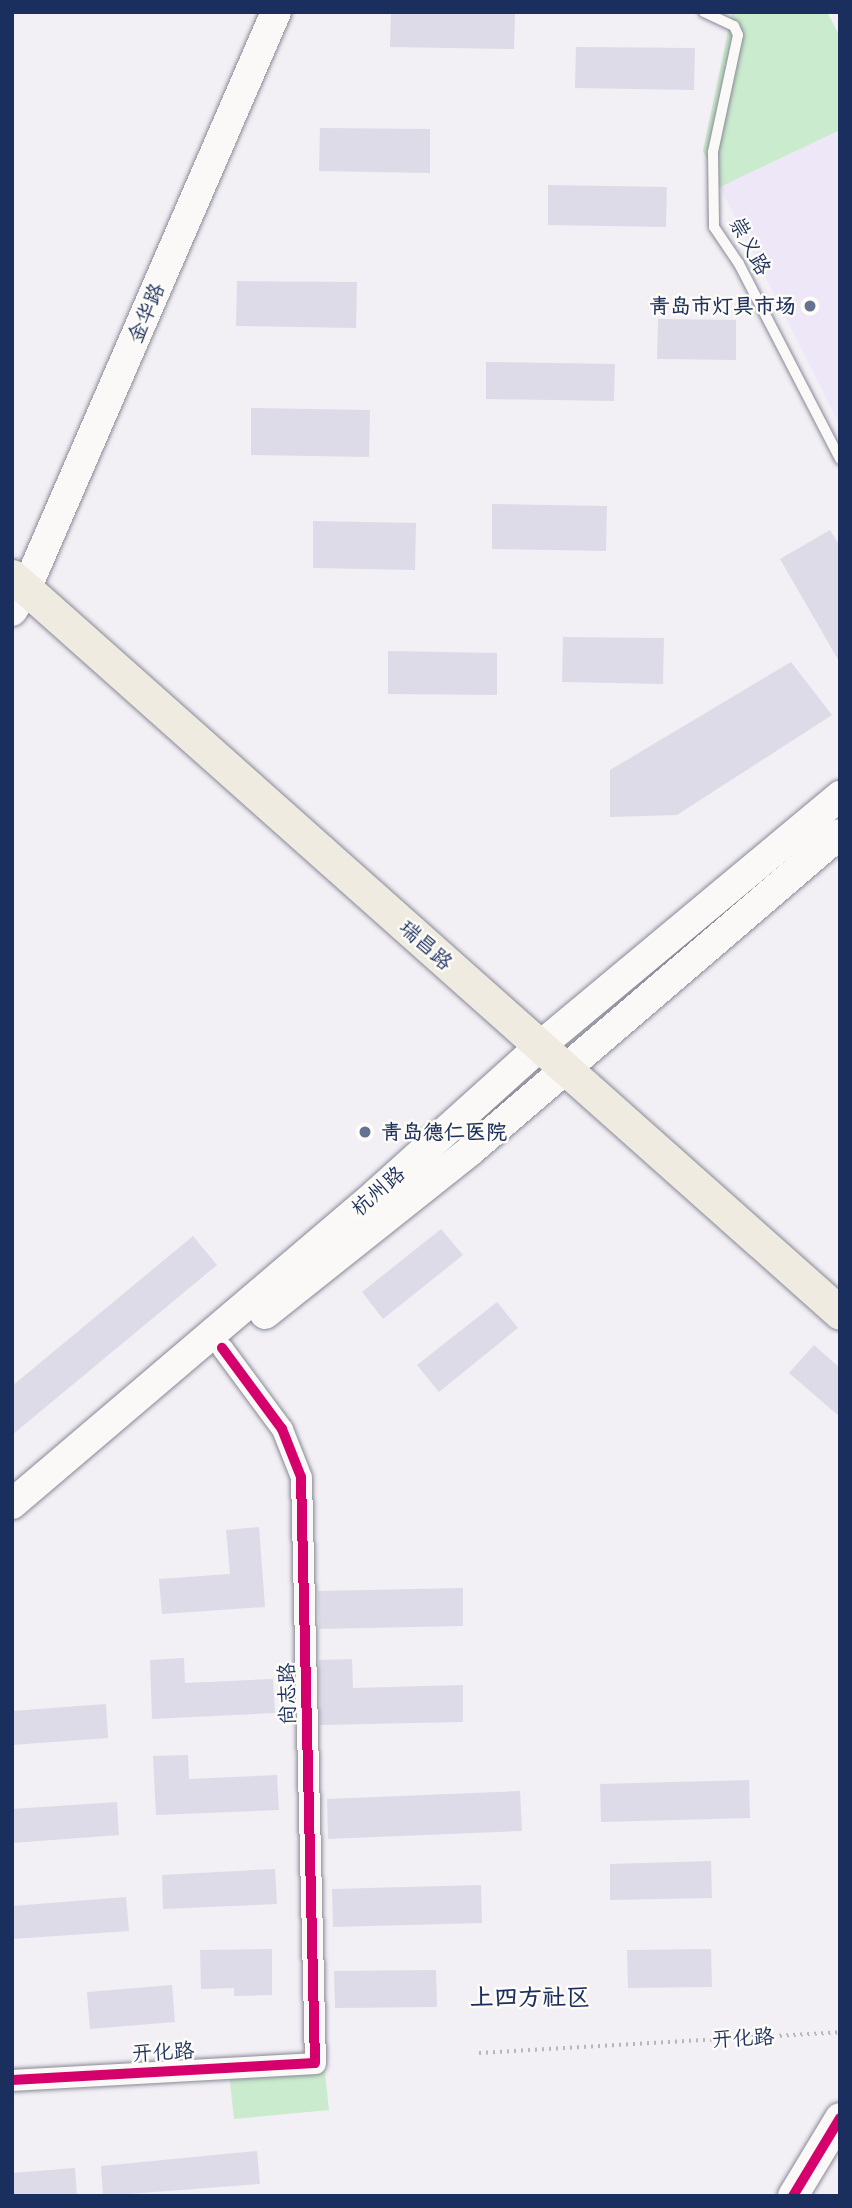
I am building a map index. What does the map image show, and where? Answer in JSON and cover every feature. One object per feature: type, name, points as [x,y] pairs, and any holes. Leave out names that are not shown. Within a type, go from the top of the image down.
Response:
[{"type":"main road","name":"金华路","points":[[17,592],[277,17]]},
{"type":"main road","name":"瑞昌路","points":[[17,592],[552,1056],[840,1313]]},
{"type":"main road","name":"杭州路","points":[[12,1526],[222,1348],[470,1151],[552,1056],[840,796]]},
{"type":"main road","name":"杭州路","points":[[12,1504],[378,1192],[840,834]]},
{"type":"main road","points":[[793,2196],[840,2118]]},
{"type":"street","name":"尚志路","points":[[222,1348],[282,1429],[301,1477],[315,2063]]},
{"type":"street","name":"开化路","points":[[12,2080],[315,2063]]},
{"type":"lane","name":"崇义路","points":[[704,12],[734,26],[738,35],[713,152],[714,227],[739,264],[840,459]]},
{"type":"shaded area","name":"青岛市灯具市场","points":[[840,130],[840,425],[720,187]]},
{"type":"green space","points":[[732,12],[827,12],[840,37],[840,130],[720,187],[703,151]]},
{"type":"green space","points":[[324,2064],[329,2110],[234,2119],[229,2073]]},
{"type":"building","points":[[391,13],[515,14],[514,49],[390,47]]},
{"type":"building","points":[[576,47],[695,48],[694,90],[575,88]]},
{"type":"building","points":[[320,128],[430,129],[430,173],[319,171]]},
{"type":"building","points":[[548,185],[667,187],[666,227],[548,225]]},
{"type":"building","points":[[237,281],[357,282],[356,328],[236,326]]},
{"type":"building","points":[[658,319],[736,320],[736,360],[657,359]]},
{"type":"building","points":[[486,362],[615,364],[614,401],[486,399]]},
{"type":"building","points":[[251,408],[370,410],[369,457],[251,455]]},
{"type":"building","points":[[492,504],[607,506],[606,551],[492,549]]},
{"type":"building","points":[[313,521],[416,523],[415,570],[313,568]]},
{"type":"building","points":[[830,530],[840,546],[840,663],[780,559]]},
{"type":"building","points":[[563,637],[664,638],[663,684],[562,682]]},
{"type":"building","points":[[388,651],[497,653],[497,695],[388,694]]},
{"type":"building","points":[[791,662],[832,715],[677,815],[610,817],[610,770]]},
{"type":"building","points":[[441,1229],[463,1255],[383,1319],[362,1292]]},
{"type":"building","points":[[193,1236],[217,1265],[12,1435],[12,1386]]},
{"type":"building","points":[[497,1302],[518,1328],[439,1392],[417,1365]]},
{"type":"building","points":[[814,1345],[840,1368],[840,1417],[789,1373]]},
{"type":"building","points":[[259,1527],[265,1607],[162,1614],[159,1579],[230,1574],[226,1530]]},
{"type":"building","points":[[463,1588],[463,1626],[319,1629],[318,1591]]},
{"type":"building","points":[[184,1658],[185,1683],[273,1679],[275,1713],[152,1719],[150,1660]]},
{"type":"building","points":[[352,1659],[353,1688],[463,1685],[463,1722],[320,1725],[319,1660]]},
{"type":"building","points":[[106,1704],[108,1738],[12,1745],[12,1711]]},
{"type":"building","points":[[188,1755],[189,1779],[277,1775],[279,1810],[156,1815],[153,1756]]},
{"type":"building","points":[[749,1780],[750,1818],[601,1822],[600,1784]]},
{"type":"building","points":[[520,1791],[522,1831],[328,1839],[327,1799]]},
{"type":"building","points":[[117,1802],[119,1835],[12,1843],[12,1809]]},
{"type":"building","points":[[711,1861],[712,1898],[610,1900],[610,1864]]},
{"type":"building","points":[[275,1869],[277,1904],[163,1909],[162,1875]]},
{"type":"building","points":[[481,1885],[482,1923],[333,1927],[332,1889]]},
{"type":"building","points":[[126,1897],[129,1931],[12,1939],[12,1906]]},
{"type":"building","points":[[272,1949],[272,1995],[234,1996],[234,1988],[201,1989],[200,1950]]},
{"type":"building","points":[[711,1949],[712,1987],[628,1988],[627,1950]]},
{"type":"building","points":[[436,1970],[437,2007],[335,2008],[334,1971]]},
{"type":"building","points":[[172,1985],[175,2022],[90,2029],[87,1992]]},
{"type":"building","points":[[257,2151],[260,2184],[103,2196],[101,2166]]},
{"type":"building","points":[[75,2168],[77,2196],[12,2196],[12,2173]]},
{"type":"cycle path","points":[[12,2080],[315,2063],[301,1477],[282,1429],[222,1348]]},
{"type":"cycle path","points":[[793,2196],[840,2118]]},
{"type":"place","name":"青岛市灯具市场","points":[[810,306]]},
{"type":"place","name":"青岛德仁医院","points":[[365,1132]]},
{"type":"district","name":"上四方社区","points":[[530,1998]]}]
